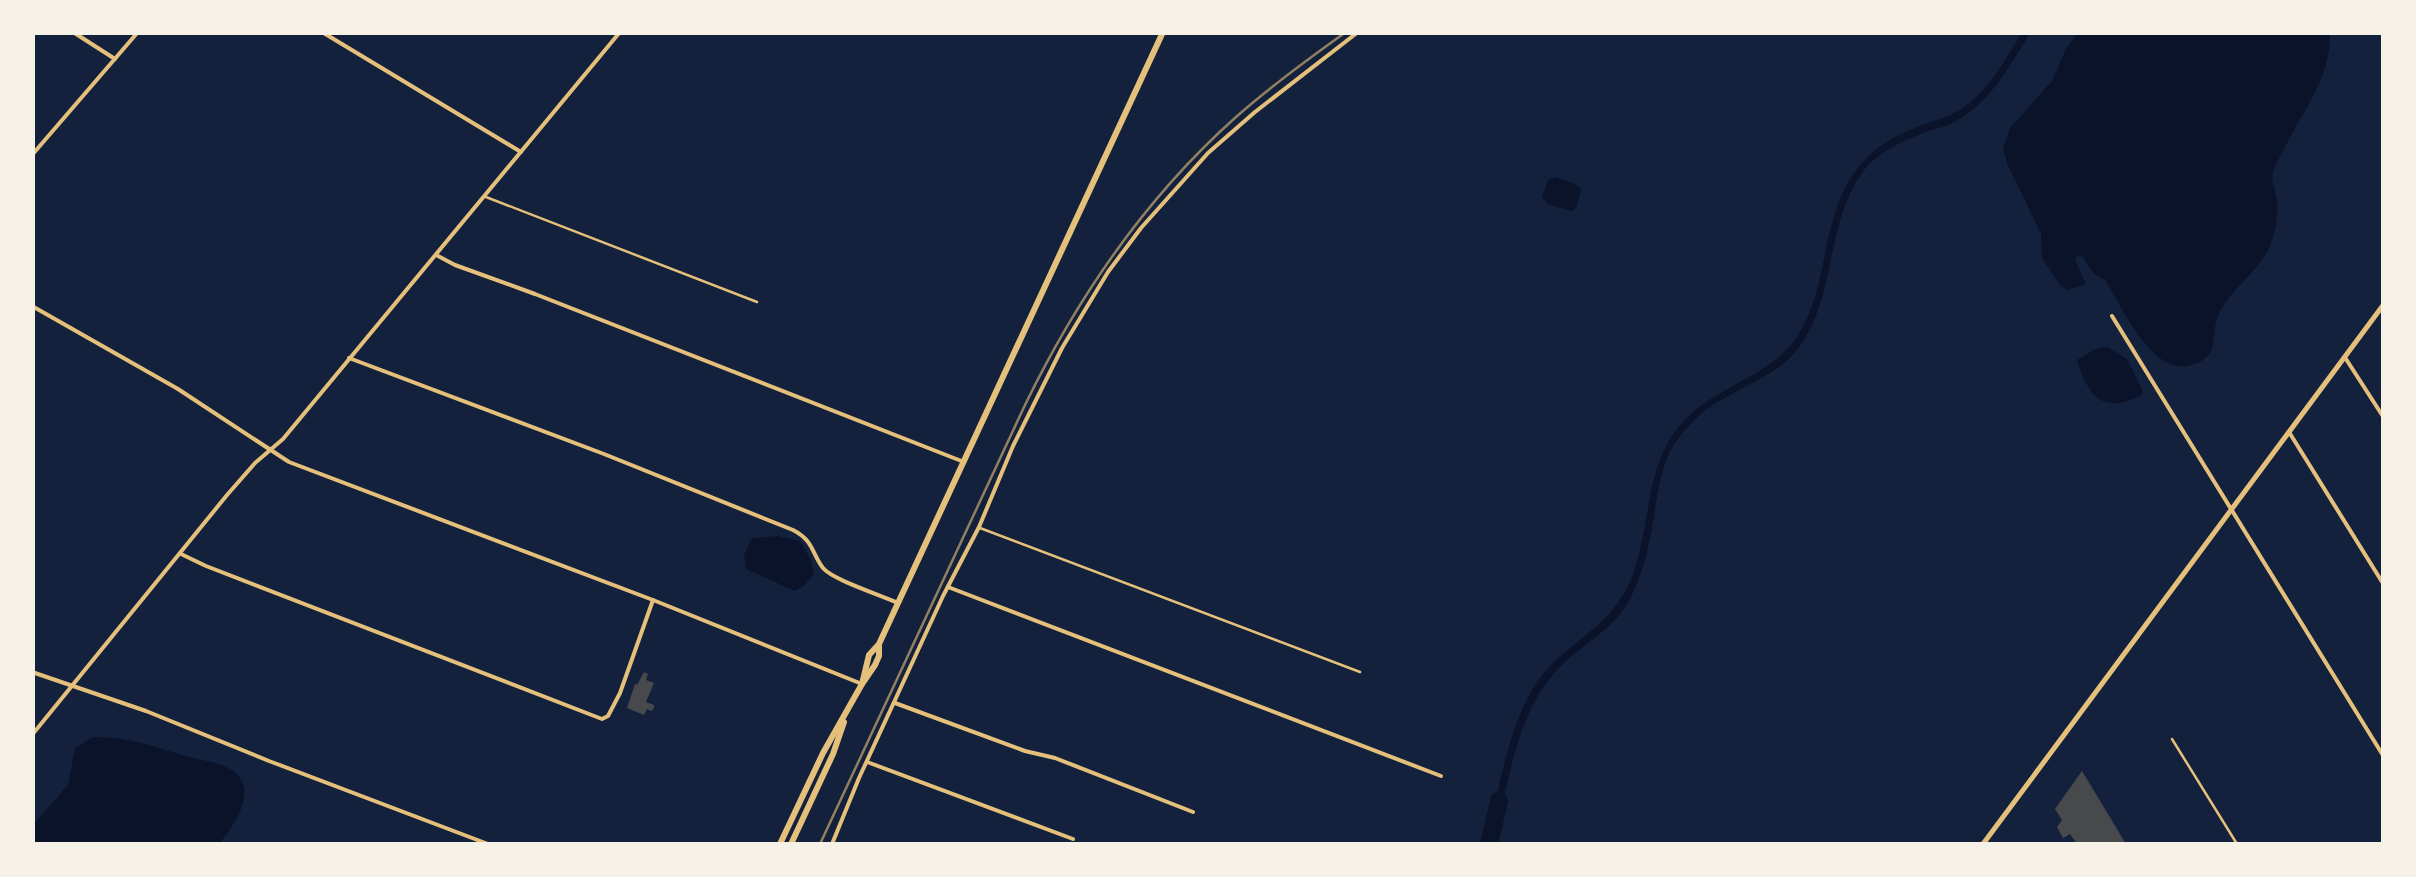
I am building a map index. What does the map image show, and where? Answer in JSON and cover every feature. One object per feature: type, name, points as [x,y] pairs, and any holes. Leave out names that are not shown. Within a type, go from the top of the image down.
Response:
[{"type":"main road","points":[[780,844],[862,684],[871,652],[879,644],[1163,32]]},
{"type":"main road","points":[[793,844],[848,712]]},
{"type":"street","points":[[73,32],[115,59]]},
{"type":"street","points":[[32,155],[138,32]]},
{"type":"street","points":[[322,32],[521,152]]},
{"type":"street","points":[[32,734],[227,495],[282,439],[620,32]]},
{"type":"street","points":[[832,844],[1062,348],[1123,250],[1208,153],[1358,32]]},
{"type":"street","points":[[436,255],[964,462]]},
{"type":"street","points":[[1983,844],[2384,304]]},
{"type":"street","points":[[32,306],[178,389],[269,450],[318,474],[653,600],[862,684]]},
{"type":"street","points":[[2112,316],[2384,757]]},
{"type":"street","points":[[2344,357],[2384,418]]},
{"type":"street","points":[[349,358],[802,534],[826,572],[898,603]]},
{"type":"street","points":[[2289,432],[2384,585]]},
{"type":"street","points":[[181,554],[602,719],[608,716],[620,693],[653,600]]},
{"type":"street","points":[[948,587],[1440,776]]},
{"type":"street","points":[[32,672],[488,844]]},
{"type":"street","points":[[895,703],[1025,751],[1055,758],[1193,812]]},
{"type":"street","points":[[867,762],[1073,839]]},
{"type":"lane","points":[[484,197],[757,302]]},
{"type":"lane","points":[[978,527],[1360,672]]},
{"type":"path","points":[[2172,739],[2237,844]]},
{"type":"water","points":[[2021,33],[2030,33],[1997,84],[1977,106],[1950,124],[1893,147],[1862,173],[1842,214],[1813,323],[1793,354],[1772,372],[1706,410],[1678,439],[1663,471],[1646,558],[1631,597],[1609,626],[1561,666],[1535,701],[1519,740],[1498,825],[1491,823],[1510,745],[1533,688],[1555,661],[1605,618],[1625,592],[1639,555],[1655,477],[1669,440],[1694,411],[1775,360],[1800,332],[1817,290],[1839,202],[1862,163],[1892,139],[1954,113],[1976,98]]},
{"type":"water","points":[[2077,33],[2330,33],[2322,78],[2273,173],[2277,210],[2272,242],[2260,263],[2223,307],[2216,320],[2210,353],[2191,365],[2177,366],[2152,351],[2105,280],[2094,274],[2082,256],[2076,257],[2076,262],[2086,284],[2067,290],[2060,285],[2042,258],[2041,234],[2007,163],[2003,149],[2010,128],[2052,81]]},
{"type":"water","points":[[1556,177],[1581,189],[1573,211],[1549,205],[1542,198],[1548,180]]},
{"type":"water","points":[[2107,347],[2127,359],[2142,395],[2117,403],[2092,393],[2077,360]]},
{"type":"water","points":[[778,536],[800,541],[811,560],[814,574],[795,591],[746,569],[744,555],[752,538]]},
{"type":"water","points":[[93,737],[140,743],[219,764],[236,773],[244,793],[239,815],[219,844],[34,844],[33,825],[68,785],[75,748]]},
{"type":"building","points":[[644,672],[648,674],[646,680],[654,683],[646,702],[654,708],[647,709],[644,715],[627,708],[635,684]]},
{"type":"building","points":[[2082,771],[2126,844],[2077,844],[2070,834],[2063,838],[2057,827],[2062,820],[2055,809]]},
{"type":"waterway","points":[[1489,844],[1499,801]]},
{"type":"railway","points":[[820,844],[1025,405],[1091,287],[1143,215],[1203,148],[1263,94],[1346,32]]}]
